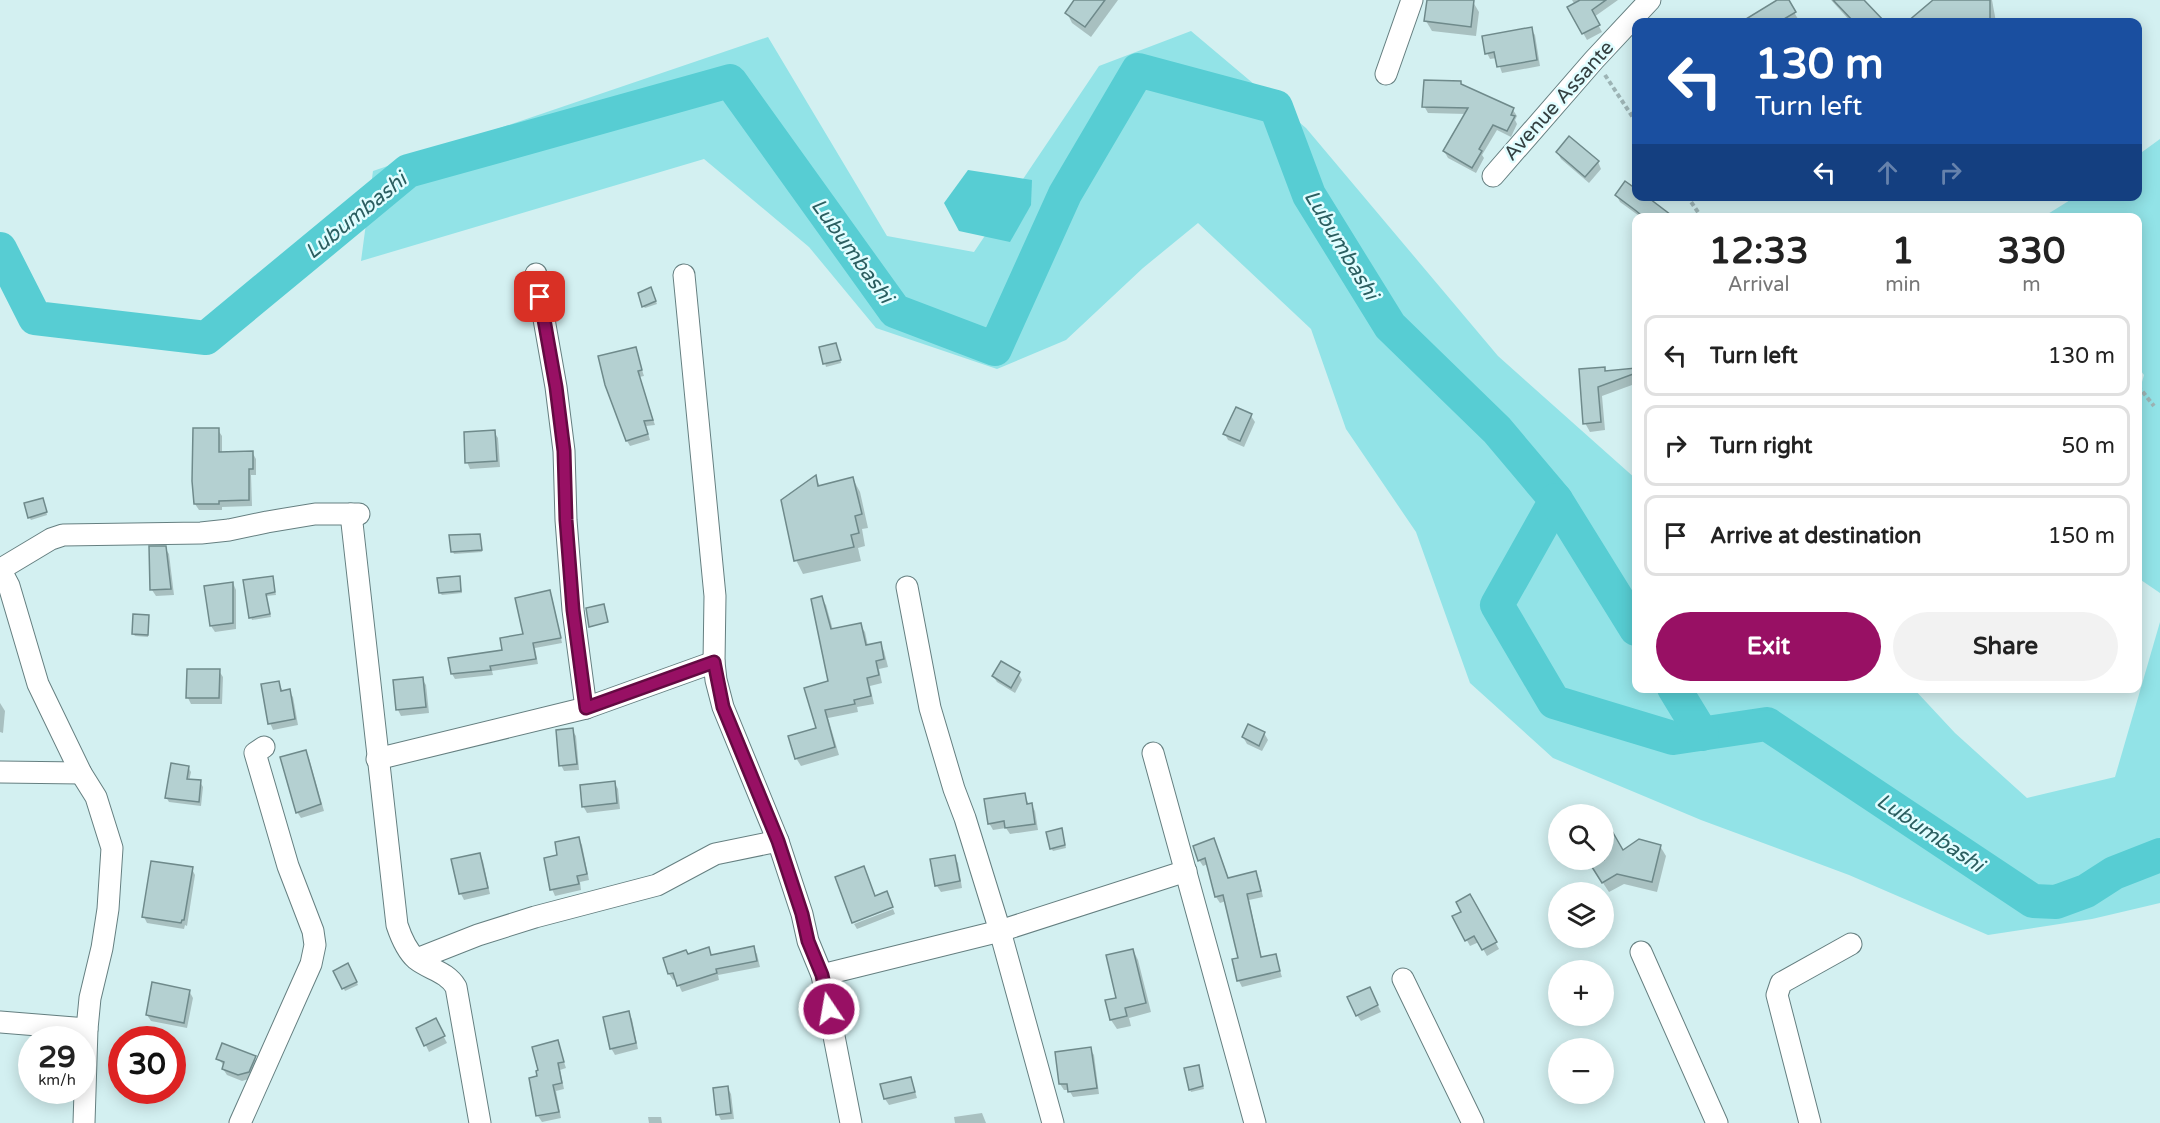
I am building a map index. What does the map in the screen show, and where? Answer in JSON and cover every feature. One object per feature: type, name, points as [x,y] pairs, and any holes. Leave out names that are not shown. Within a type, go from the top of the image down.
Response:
[{"type":"street","points":[[1386,74],[1412,0]]},
{"type":"street","name":"Avenue Assante","points":[[1633,18],[1650,0]]},
{"type":"street","name":"Avenue Assante","points":[[1493,176],[1632,19]]},
{"type":"street","points":[[536,274],[563,441],[573,610],[586,708]]},
{"type":"street","points":[[684,275],[715,596],[714,662],[723,707],[778,841],[802,914],[808,941],[822,975],[851,1123]]},
{"type":"street","points":[[87,1026],[90,998],[106,918],[112,848],[96,796],[81,773],[38,684],[9,586],[1,569],[51,539],[63,535],[201,533],[315,514],[355,514],[377,759],[395,915],[401,936],[417,959],[451,978],[456,987],[480,1123]]},
{"type":"street","points":[[907,587],[930,708],[1000,931],[1053,1123]]},
{"type":"street","points":[[377,759],[586,708],[714,662]]},
{"type":"street","points":[[240,1123],[311,964],[315,945],[313,931],[288,866],[255,753],[264,747]]},
{"type":"street","points":[[1153,753],[1255,1123]]},
{"type":"street","points":[[0,772],[81,773]]},
{"type":"street","points":[[417,959],[478,935],[535,917],[657,885],[715,855],[778,841]]},
{"type":"street","points":[[822,975],[1000,931],[1186,871]]},
{"type":"street","points":[[1809,1123],[1777,995],[1781,982],[1851,944]]},
{"type":"street","points":[[1641,952],[1717,1123]]},
{"type":"street","points":[[1403,979],[1473,1123]]},
{"type":"street","points":[[0,1022],[50,1026]]},
{"type":"street","points":[[84,1123],[85,1104]]},
{"type":"path","points":[[1594,60],[1632,116]]},
{"type":"path","points":[[2142,391],[2154,406]]},
{"type":"shaded area","points":[[1191,31],[1306,128],[1498,356],[1632,475],[1632,693],[1918,693],[1955,733],[2027,798],[2115,777],[2139,693],[2142,693],[2142,684],[2160,622],[2160,903],[2092,919],[1988,935],[1849,875],[1701,820],[1553,758],[1470,683],[1416,532],[1346,429],[1311,329],[1198,223],[1143,268],[1066,340],[997,369],[876,328],[809,247],[704,159],[361,261],[373,171],[768,37],[887,236],[974,252],[1099,66]]},
{"type":"shaded area","points":[[2160,139],[2160,593],[2142,581],[2142,382],[2144,375],[2142,372],[2142,213],[2049,213],[2069,201],[2142,201],[2142,152]]},
{"type":"shaded area","points":[[968,170],[1032,180],[1031,205],[1010,242],[959,231],[944,203]]},
{"type":"building","points":[[1074,0],[1105,0],[1085,27],[1065,13]]},
{"type":"building","points":[[1427,0],[1474,0],[1471,27],[1424,21]]},
{"type":"building","points":[[1580,0],[1606,0],[1592,10],[1600,25],[1582,34],[1567,7]]},
{"type":"building","points":[[1777,0],[1789,0],[1796,12],[1786,18],[1748,18]]},
{"type":"building","points":[[1833,0],[1864,0],[1881,18],[1850,18]]},
{"type":"building","points":[[1933,0],[1990,0],[1990,18],[1912,18]]},
{"type":"building","points":[[1532,27],[1537,60],[1497,67],[1494,52],[1485,54],[1482,36]]},
{"type":"building","points":[[1424,80],[1461,81],[1461,84],[1514,108],[1511,115],[1515,116],[1507,131],[1493,125],[1479,149],[1482,151],[1472,168],[1443,151],[1468,108],[1422,107]]},
{"type":"building","points":[[1569,136],[1599,161],[1585,177],[1556,152]]},
{"type":"building","points":[[1625,181],[1632,186],[1632,201],[1653,201],[1668,213],[1638,213],[1615,195]]},
{"type":"building","points":[[651,287],[656,301],[642,307],[638,293]]},
{"type":"building","points":[[836,343],[841,360],[823,364],[819,347]]},
{"type":"building","points":[[636,347],[642,370],[638,371],[653,420],[644,421],[648,434],[626,441],[605,385],[598,356]]},
{"type":"building","points":[[1605,367],[1605,371],[1632,368],[1632,374],[1598,387],[1601,422],[1583,424],[1579,369]]},
{"type":"building","points":[[1236,407],[1252,414],[1240,441],[1223,434]]},
{"type":"building","points":[[193,428],[219,428],[219,452],[253,451],[253,469],[249,469],[249,500],[219,501],[219,504],[194,504]]},
{"type":"building","points":[[495,430],[497,461],[465,463],[464,432]]},
{"type":"building","points":[[816,475],[818,486],[853,477],[862,514],[855,516],[859,533],[851,535],[854,547],[794,561],[781,500]]},
{"type":"building","points":[[43,498],[47,512],[28,518],[24,503]]},
{"type":"building","points":[[480,534],[482,550],[451,552],[449,535]]},
{"type":"building","points":[[149,546],[166,546],[171,589],[150,590]]},
{"type":"building","points":[[273,576],[275,592],[266,594],[270,614],[249,618],[243,580]]},
{"type":"building","points":[[460,576],[461,591],[439,593],[437,578]]},
{"type":"building","points":[[233,582],[233,623],[210,626],[204,586]]},
{"type":"building","points":[[550,590],[561,638],[533,643],[536,659],[490,666],[491,670],[451,674],[448,658],[502,650],[500,638],[523,634],[515,598]]},
{"type":"building","points":[[822,596],[831,629],[861,623],[866,645],[881,642],[884,659],[876,661],[879,675],[867,678],[871,696],[854,700],[855,704],[825,710],[835,747],[795,759],[788,736],[816,728],[804,688],[828,681],[811,599]]},
{"type":"building","points":[[604,604],[608,622],[589,627],[586,608]]},
{"type":"building","points":[[133,614],[149,615],[148,635],[132,634]]},
{"type":"building","points":[[1001,661],[1020,672],[1011,688],[992,676]]},
{"type":"building","points":[[187,669],[220,669],[219,698],[186,698]]},
{"type":"building","points":[[423,677],[426,707],[396,710],[393,680]]},
{"type":"building","points":[[279,681],[281,691],[290,689],[295,719],[268,724],[261,684]]},
{"type":"building","points":[[1248,724],[1265,732],[1259,746],[1242,737]]},
{"type":"building","points":[[573,728],[577,764],[559,766],[556,730]]},
{"type":"building","points":[[306,750],[321,804],[296,813],[280,757]]},
{"type":"building","points":[[171,763],[189,766],[187,779],[201,780],[199,802],[165,798]]},
{"type":"building","points":[[615,781],[617,803],[582,807],[580,785]]},
{"type":"building","points":[[1025,793],[1027,804],[1032,803],[1035,824],[1005,828],[1004,821],[988,824],[984,799]]},
{"type":"building","points":[[1062,828],[1065,845],[1050,849],[1046,832]]},
{"type":"building","points":[[1614,834],[1623,850],[1639,839],[1661,845],[1652,882],[1617,874],[1601,882],[1594,870],[1614,870]]},
{"type":"building","points":[[579,837],[587,874],[577,876],[579,884],[550,890],[544,858],[557,855],[555,842]]},
{"type":"building","points":[[1214,838],[1228,878],[1256,871],[1261,891],[1247,894],[1261,957],[1276,954],[1280,971],[1237,981],[1232,959],[1238,958],[1223,895],[1215,897],[1205,858],[1198,861],[1193,846]]},
{"type":"building","points":[[480,853],[488,888],[459,894],[451,859]]},
{"type":"building","points":[[955,855],[960,881],[935,886],[930,859]]},
{"type":"building","points":[[151,861],[193,867],[184,920],[181,923],[142,917]]},
{"type":"building","points":[[864,866],[875,896],[887,891],[893,907],[852,923],[835,877]]},
{"type":"building","points":[[1470,894],[1497,942],[1482,950],[1474,936],[1465,941],[1452,916],[1461,912],[1456,902]]},
{"type":"building","points":[[754,946],[757,961],[716,969],[717,973],[677,986],[673,973],[668,974],[663,958],[686,950],[688,954],[709,947],[711,955]]},
{"type":"building","points":[[1133,949],[1146,1003],[1125,1008],[1127,1016],[1110,1020],[1105,1000],[1116,998],[1106,955]]},
{"type":"building","points":[[348,963],[357,982],[342,989],[333,971]]},
{"type":"building","points":[[152,982],[190,990],[184,1023],[146,1015]]},
{"type":"building","points":[[1370,987],[1378,1005],[1356,1016],[1347,997]]},
{"type":"building","points":[[629,1011],[636,1043],[610,1049],[603,1017]]},
{"type":"building","points":[[436,1018],[445,1036],[424,1046],[416,1028]]},
{"type":"building","points":[[558,1040],[564,1062],[558,1063],[562,1083],[553,1085],[559,1112],[536,1116],[529,1078],[537,1076],[536,1071],[538,1070],[532,1047]]},
{"type":"building","points":[[222,1043],[256,1056],[249,1072],[238,1075],[222,1069],[224,1062],[216,1059]]},
{"type":"building","points":[[1091,1047],[1097,1088],[1068,1092],[1067,1084],[1059,1084],[1055,1052]]},
{"type":"building","points":[[1199,1065],[1203,1086],[1189,1090],[1184,1068]]},
{"type":"building","points":[[911,1077],[915,1092],[884,1099],[880,1084]]},
{"type":"building","points":[[728,1086],[731,1113],[716,1115],[713,1088]]},
{"type":"waterway","name":"Lubumbashi","points":[[0,249],[35,318],[206,338],[408,171],[730,81],[895,311],[995,349],[1065,194],[1138,70],[1276,107],[1309,195],[1390,326],[1497,430],[1556,500],[1497,605],[1554,702],[1673,738],[1767,724],[2033,901],[2056,902],[2086,891],[2114,873],[2160,855]]},
{"type":"waterway","name":"Lubumbashi","points":[[1556,500],[1632,623]]},
{"type":"waterway","name":"Lubumbashi","points":[[1677,693],[1702,734]]},
{"type":"route","points":[[540,297],[556,387],[564,451],[566,520],[573,610],[586,708],[714,662],[723,707],[778,841],[802,914],[808,941],[822,975],[829,1009]]}]
